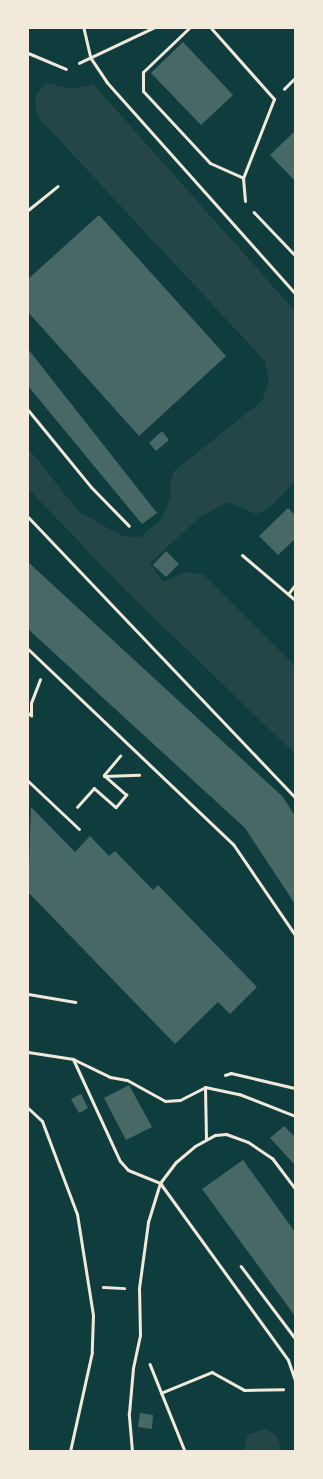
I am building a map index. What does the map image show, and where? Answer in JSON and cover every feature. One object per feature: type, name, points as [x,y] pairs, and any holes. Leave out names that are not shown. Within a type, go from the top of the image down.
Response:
[{"type":"lane","points":[[188,28],[143,72],[143,91],[210,163],[242,178]]},
{"type":"lane","points":[[211,28],[274,99],[242,178],[245,201]]},
{"type":"lane","points":[[28,53],[66,70]]},
{"type":"lane","points":[[28,210],[58,186]]},
{"type":"lane","points":[[28,410],[91,487],[129,526]]},
{"type":"lane","points":[[28,516],[295,797]]},
{"type":"lane","points":[[242,555],[295,600]]},
{"type":"lane","points":[[288,594],[295,585]]},
{"type":"lane","points":[[28,650],[162,775],[233,844],[295,935]]},
{"type":"lane","points":[[28,781],[79,829]]},
{"type":"lane","points":[[28,994],[75,1002]]},
{"type":"lane","points":[[28,1052],[73,1059],[110,1077],[127,1080],[165,1101],[180,1100],[205,1087],[239,1094],[295,1116]]},
{"type":"lane","points":[[73,1059],[120,1161],[128,1170],[160,1184],[288,1360],[295,1380]]},
{"type":"lane","points":[[205,1087],[206,1139]]},
{"type":"lane","points":[[28,1108],[44,1127],[77,1214],[86,1287],[93,1315],[92,1352],[70,1451]]},
{"type":"lane","points":[[132,1451],[129,1413],[140,1335],[139,1288],[148,1222],[160,1184],[176,1162],[206,1139],[226,1134],[248,1142],[272,1158],[295,1188]]},
{"type":"path","points":[[84,28],[91,58],[108,82],[295,293]]},
{"type":"path","points":[[91,58],[153,28]]},
{"type":"path","points":[[245,201],[295,255]]},
{"type":"path","points":[[28,713],[30,715],[36,688],[47,667]]},
{"type":"path","points":[[104,776],[130,745]]},
{"type":"path","points":[[104,776],[162,775]]},
{"type":"path","points":[[67,818],[94,788],[116,807],[126,795],[104,776]]},
{"type":"path","points":[[231,1073],[295,1088]]},
{"type":"path","points":[[86,1287],[139,1288]]},
{"type":"path","points":[[140,1335],[161,1393],[185,1451]]},
{"type":"path","points":[[161,1393],[212,1372],[244,1390],[288,1389]]},
{"type":"shaded area","points":[[45,83],[73,89],[93,84],[295,311],[295,482],[268,509],[256,514],[228,502],[200,517],[150,563],[163,582],[186,572],[204,575],[295,666],[295,754],[123,588],[28,488],[28,448],[79,512],[122,536],[140,537],[160,521],[171,498],[170,485],[174,471],[262,401],[269,382],[265,361],[37,116],[35,96]]},
{"type":"shaded area","points":[[266,1429],[277,1436],[281,1451],[244,1451],[247,1435]]},
{"type":"building","points":[[183,42],[233,95],[201,125],[151,73]]},
{"type":"building","points":[[295,131],[295,181],[270,155]]},
{"type":"building","points":[[99,215],[226,356],[139,436],[28,312],[28,279]]},
{"type":"building","points":[[28,349],[157,513],[142,524],[28,386]]},
{"type":"building","points":[[162,431],[169,440],[156,451],[149,443]]},
{"type":"building","points":[[288,508],[295,515],[295,539],[278,555],[259,536]]},
{"type":"building","points":[[166,551],[179,564],[166,577],[153,565]]},
{"type":"building","points":[[28,562],[283,797],[295,816],[295,904],[245,828],[28,629]]},
{"type":"building","points":[[31,807],[75,852],[90,836],[109,856],[115,851],[153,890],[158,885],[257,987],[230,1014],[218,1002],[175,1044],[28,892]]},
{"type":"building","points":[[129,1085],[152,1127],[126,1140],[104,1098]]},
{"type":"building","points":[[81,1094],[88,1108],[79,1113],[71,1099]]},
{"type":"building","points":[[284,1126],[295,1137],[295,1165],[270,1138]]},
{"type":"building","points":[[243,1160],[295,1232],[295,1316],[202,1189]]},
{"type":"building","points":[[140,1413],[153,1415],[152,1429],[138,1427]]}]
